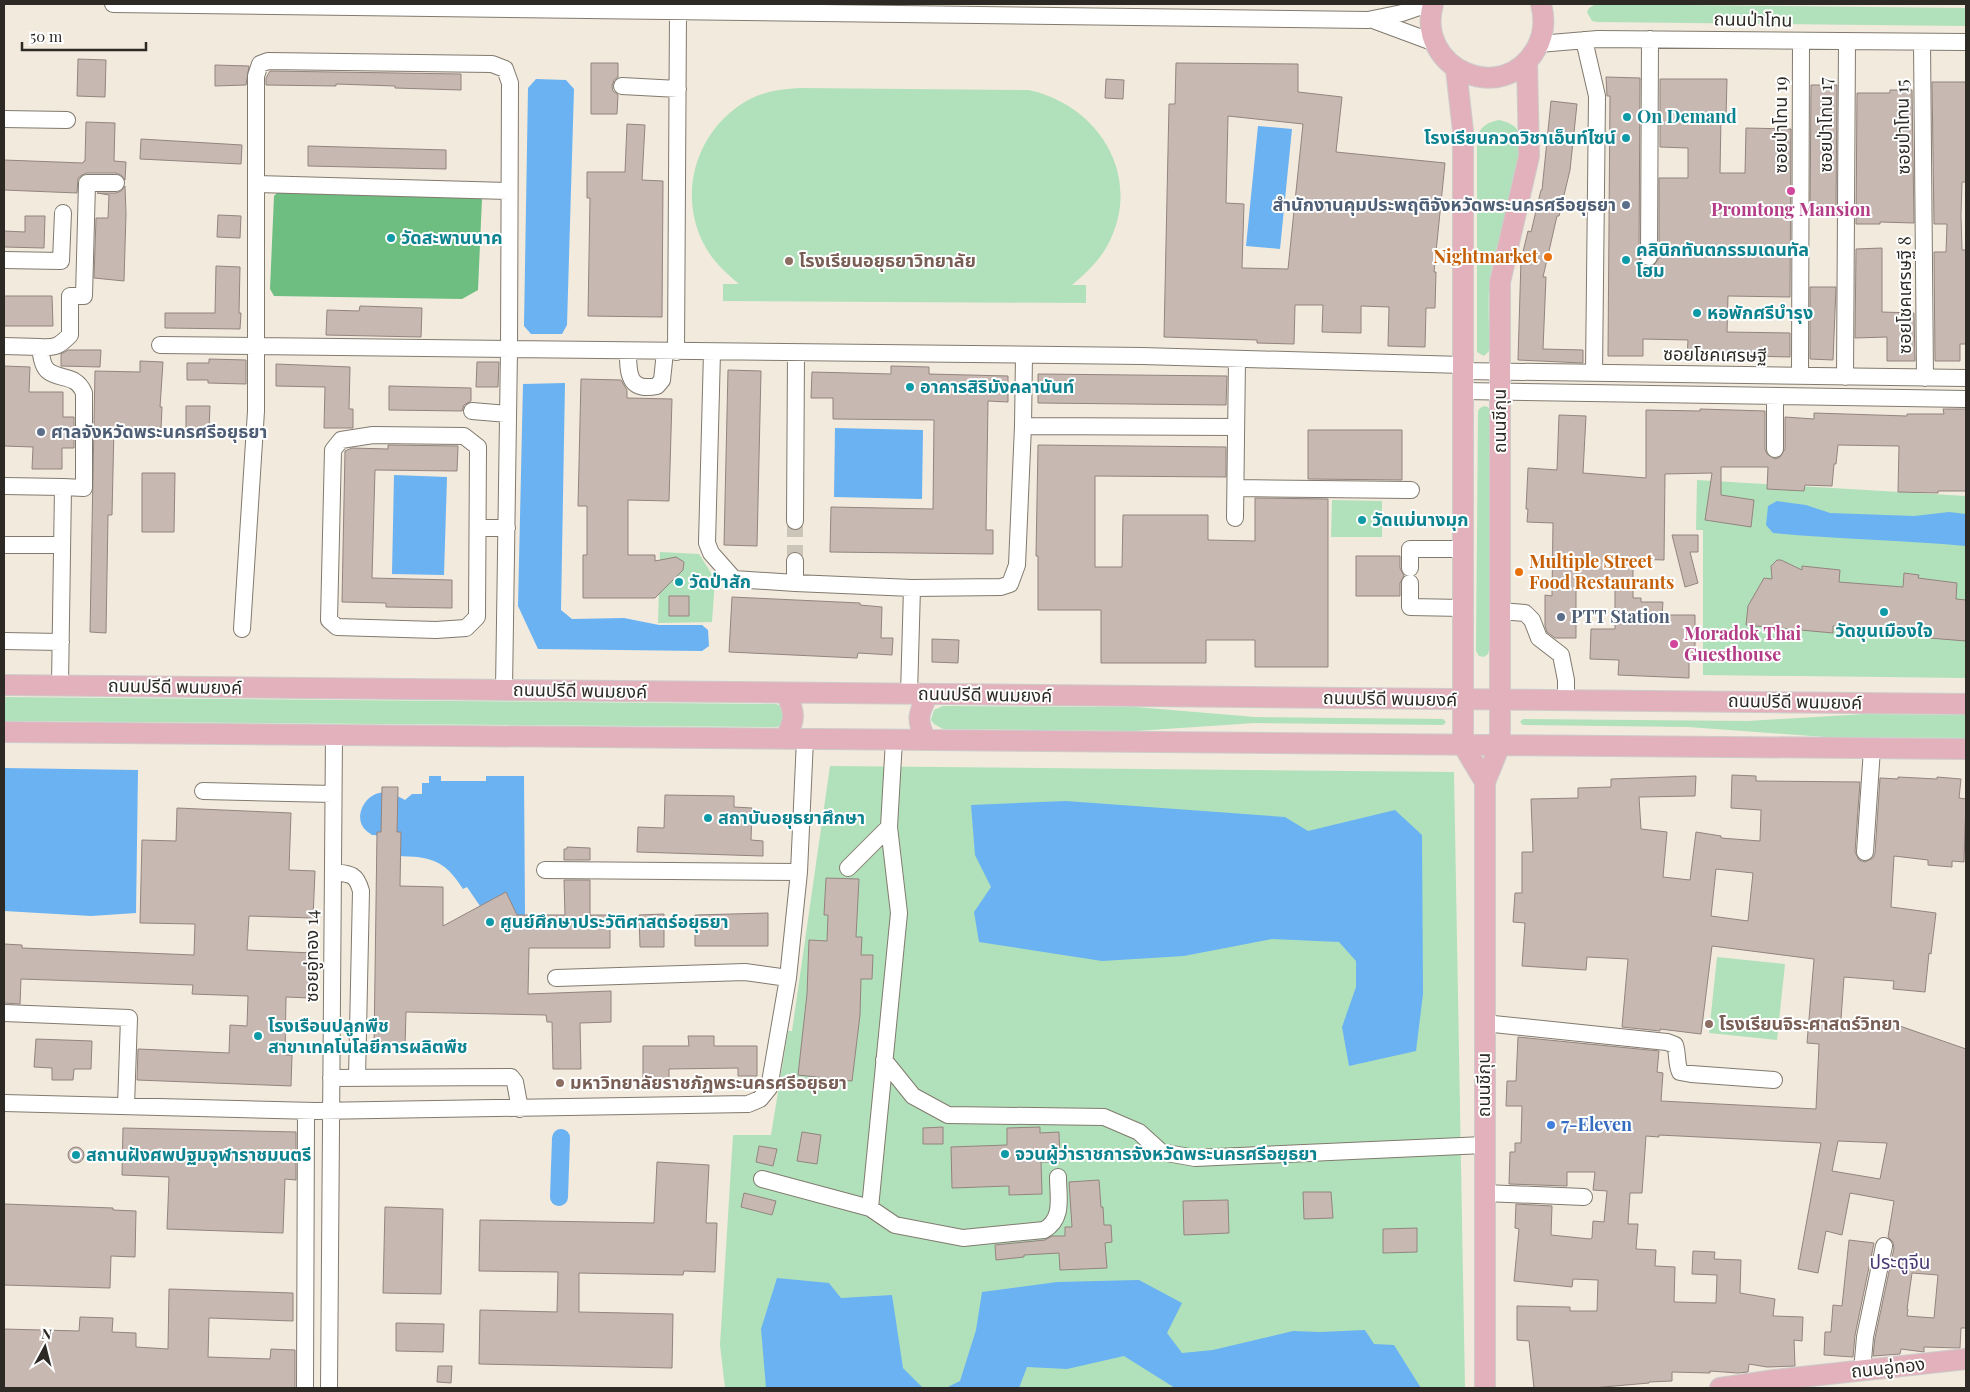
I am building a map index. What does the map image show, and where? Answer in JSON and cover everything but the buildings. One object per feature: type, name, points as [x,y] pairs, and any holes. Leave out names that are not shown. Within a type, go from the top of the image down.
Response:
[{"type":"main road","points":[[1433,4],[1431,27],[1435,43],[1444,57],[1456,69],[1476,77],[1487,78],[1508,74],[1527,62],[1539,44],[1544,25],[1541,4]]},
{"type":"main road","name":"ถนนชีกุน","points":[[1485,1388],[1485,782],[1500,745],[1500,282],[1529,156],[1527,62]]},
{"type":"main road","name":"ถนนชีกุน","points":[[1456,69],[1463,131],[1463,745]]},
{"type":"main road","name":"ถนนปรีดี พนมยงค์","points":[[4,685],[1966,704]]},
{"type":"main road","points":[[785,739],[793,725],[794,709],[786,693]]},
{"type":"main road","points":[[919,694],[919,726],[926,740]]},
{"type":"main road","points":[[4,732],[1966,750]]},
{"type":"main road","points":[[1463,745],[1485,782]]},
{"type":"main road","name":"ถนนอู่ทอง","points":[[1720,1388],[1966,1359]]},
{"type":"street","points":[[112,4],[678,11],[716,8],[1149,11],[1373,20],[1435,43]]},
{"type":"street","points":[[1373,20],[1428,4]]},
{"type":"street","points":[[628,351],[628,368],[633,382],[640,387],[650,388],[657,386],[662,380],[670,352],[678,89],[678,11]]},
{"type":"street","points":[[1649,257],[1650,39]]},
{"type":"street","name":"ถนนป่าโทน","points":[[1539,44],[1584,40],[1650,39],[1966,42]]},
{"type":"street","points":[[1584,40],[1597,96],[1594,373]]},
{"type":"street","name":"ซอยป่าโทน 19","points":[[1800,376],[1801,41]]},
{"type":"street","name":"ซอยป่าโทน 17","points":[[1845,377],[1846,41]]},
{"type":"street","name":"ซอยป่าโทน 15","points":[[1922,42],[1924,212]]},
{"type":"street","points":[[242,630],[256,411],[256,76],[260,64],[268,61],[492,64],[506,69],[510,83],[508,191],[509,350],[504,690]]},
{"type":"street","points":[[622,86],[678,89]]},
{"type":"street","points":[[4,119],[67,120]]},
{"type":"street","points":[[4,346],[53,348],[70,334],[70,296],[84,296],[88,183],[116,183]]},
{"type":"street","points":[[257,184],[508,191]]},
{"type":"street","name":"ซอยโชคเศรษฐี 8","points":[[1924,212],[1925,378]]},
{"type":"street","points":[[4,260],[61,261],[63,213]]},
{"type":"street","name":"ซอยโชคเศรษฐี","points":[[160,345],[1024,355],[1237,359],[1500,371],[1966,378]]},
{"type":"street","points":[[4,486],[84,488],[84,393],[81,386],[74,381],[48,370],[43,362],[40,347]]},
{"type":"street","points":[[712,352],[707,542],[719,564],[734,579],[912,588],[1001,587],[1010,584],[1017,565],[1024,355]]},
{"type":"street","points":[[796,353],[796,521]]},
{"type":"street","points":[[1235,518],[1237,359]]},
{"type":"street","points":[[1463,391],[1966,399]]},
{"type":"street","points":[[1775,449],[1776,396]]},
{"type":"street","points":[[472,411],[508,414]]},
{"type":"street","points":[[1023,426],[1236,427]]},
{"type":"street","points":[[373,436],[464,436],[478,447],[478,528],[477,617],[466,628],[436,630],[337,627],[330,620],[333,450],[341,440],[373,436]]},
{"type":"street","points":[[60,686],[63,487]]},
{"type":"street","points":[[1236,488],[1411,490]]},
{"type":"street","points":[[478,528],[507,528]]},
{"type":"street","points":[[4,544],[62,546]]},
{"type":"street","points":[[1463,549],[1410,549],[1410,607],[1463,608]]},
{"type":"street","points":[[795,561],[795,583]]},
{"type":"street","points":[[912,588],[919,694]]},
{"type":"street","points":[[1500,611],[1525,613],[1532,620],[1540,638],[1561,655],[1566,680],[1566,700]]},
{"type":"street","points":[[4,641],[61,642]]},
{"type":"street","name":"ซอยอู่ทอง 14","points":[[329,1388],[334,735]]},
{"type":"street","points":[[4,1103],[306,1111],[748,1104],[760,1099],[769,1088],[788,978],[799,872],[805,739]]},
{"type":"street","points":[[870,1208],[899,913],[890,827],[894,740]]},
{"type":"street","points":[[1865,852],[1872,749]]},
{"type":"street","points":[[203,791],[333,794]]},
{"type":"street","points":[[848,868],[890,827]]},
{"type":"street","points":[[545,870],[799,872]]},
{"type":"street","points":[[333,872],[350,874],[358,880],[361,891],[357,1078]]},
{"type":"street","points":[[556,978],[745,972],[788,978]]},
{"type":"street","points":[[4,1013],[129,1018],[126,1106]]},
{"type":"street","points":[[1484,1023],[1667,1042],[1675,1045],[1678,1054],[1677,1065],[1680,1072],[1774,1080]]},
{"type":"street","points":[[884,1060],[913,1096],[948,1115],[1104,1117],[1139,1132],[1161,1152],[1194,1158],[1484,1145]]},
{"type":"street","points":[[331,1078],[511,1077],[515,1082],[520,1109]]},
{"type":"street","points":[[305,1388],[306,1111]]},
{"type":"street","points":[[762,1179],[870,1208],[895,1225],[963,1238],[1044,1230],[1053,1225],[1058,1217],[1058,1177]]},
{"type":"street","points":[[1484,1193],[1584,1196]]},
{"type":"street","points":[[1862,1371],[1865,1337],[1884,1246]]},
{"type":"green space","points":[[1596,4],[1966,8],[1966,26],[1597,22],[1592,21],[1587,12],[1589,8]]},
{"type":"green space","points":[[800,88],[1029,90],[1055,99],[1077,112],[1095,129],[1109,150],[1118,172],[1121,197],[1117,222],[1106,248],[1099,259],[1072,285],[1086,285],[1086,303],[723,301],[723,284],[739,284],[713,258],[706,248],[697,227],[692,206],[692,184],[697,163],[705,144],[717,126],[733,110],[752,98],[763,94]]},
{"type":"green space","points":[[1499,120],[1512,125],[1518,131],[1521,143],[1520,159],[1517,178],[1490,276],[1489,351],[1484,356],[1477,352],[1477,137],[1485,125]]},
{"type":"green space","points":[[281,189],[474,193],[482,199],[478,290],[462,299],[274,296],[270,289],[274,196]]},
{"type":"green space","points":[[1484,406],[1488,407],[1490,411],[1489,650],[1488,654],[1484,657],[1479,656],[1476,651],[1478,411]]},
{"type":"green space","points":[[1697,480],[1966,496],[1966,678],[1703,675],[1703,530],[1696,530]]},
{"type":"green space","points":[[1332,500],[1382,501],[1382,537],[1331,537]]},
{"type":"green space","points":[[660,552],[699,554],[715,579],[712,622],[658,623]]},
{"type":"green space","points":[[4,697],[776,704],[785,708],[781,726],[776,727],[4,721]]},
{"type":"green space","points":[[943,706],[1136,707],[1255,717],[1443,719],[1446,722],[1443,725],[1255,723],[1135,731],[943,729],[931,720],[934,710]]},
{"type":"green space","points":[[1865,714],[1966,715],[1966,738],[1825,737],[1688,727],[1523,725],[1520,722],[1523,719],[1748,721]]},
{"type":"green space","points":[[830,766],[1454,772],[1465,1388],[725,1388],[720,1345],[733,1135],[771,1135],[788,1031],[792,1031]]},
{"type":"green space","points":[[1717,957],[1785,964],[1777,1040],[1709,1033]]},
{"type":"water","points":[[536,79],[566,80],[574,89],[567,325],[562,334],[531,334],[524,326],[528,88]]},
{"type":"water","points":[[1258,126],[1292,129],[1280,249],[1246,246]]},
{"type":"water","points":[[565,383],[561,610],[572,619],[624,618],[659,625],[702,625],[708,630],[709,646],[702,651],[538,649],[518,606],[523,384]]},
{"type":"water","points":[[835,428],[923,430],[922,499],[834,497]]},
{"type":"water","points":[[394,475],[447,477],[444,575],[392,574]]},
{"type":"water","points":[[1777,501],[1806,505],[1830,513],[1914,516],[1949,512],[1966,514],[1966,546],[1773,533],[1766,525],[1768,506]]},
{"type":"water","points":[[4,768],[138,770],[136,913],[91,916],[4,911]]},
{"type":"water","points":[[429,776],[441,776],[441,781],[486,781],[486,776],[524,776],[525,915],[517,915],[506,892],[480,906],[467,887],[463,889],[443,866],[419,857],[397,856],[398,836],[372,835],[363,827],[360,817],[361,812],[369,798],[383,793],[405,800],[412,794],[422,794],[422,783],[429,783]]},
{"type":"water","points":[[1066,801],[1285,817],[1308,831],[1395,810],[1422,835],[1423,994],[1416,1051],[1349,1066],[1342,1027],[1356,987],[1356,961],[1339,942],[1272,939],[1184,956],[1102,961],[979,942],[974,912],[991,887],[975,855],[971,805]]},
{"type":"water","points":[[777,1278],[829,1283],[841,1298],[892,1295],[903,1368],[923,1388],[766,1388],[761,1329]]},
{"type":"water","points":[[1139,1280],[1182,1303],[1167,1333],[1182,1353],[1213,1350],[1293,1331],[1365,1330],[1374,1344],[1394,1345],[1421,1388],[1175,1388],[1124,1356],[1067,1369],[1027,1367],[1019,1388],[946,1388],[960,1381],[976,1330],[982,1292],[1057,1282]]},
{"type":"waterway","points":[[559,1197],[561,1138]]},
{"type":"tunnel","points":[[795,521],[795,561]]},
{"type":"place","name":"On Demand","points":[[1627,117]]},
{"type":"place","name":"โรงเรียนกวดวิชาเอ็นท์ไซน์","points":[[1626,138]]},
{"type":"place","name":"Promtong Mansion","points":[[1791,191]]},
{"type":"place","name":"สำนักงานคุมประพฤติจังหวัดพระนครศรีอยุธยา","points":[[1626,205]]},
{"type":"place","name":"วัดสะพานนาค","points":[[391,238]]},
{"type":"place","name":"Nightmarket","points":[[1548,257]]},
{"type":"place","name":"คลินิกทันตกรรมเดนทัล โฮม","points":[[1626,260]]},
{"type":"place","name":"โรงเรียนอยุธยาวิทยาลัย","points":[[789,261]]},
{"type":"place","name":"หอพักศรีบำรุง","points":[[1697,313]]},
{"type":"place","name":"อาคารสิริมังคลานันท์","points":[[910,387]]},
{"type":"place","name":"ศาลจังหวัดพระนครศรีอยุธยา","points":[[41,432]]},
{"type":"place","name":"วัดแม่นางมุก","points":[[1362,520]]},
{"type":"place","name":"Multiple Street Food Restaurants","points":[[1519,572]]},
{"type":"place","name":"วัดป่าสัก","points":[[679,582]]},
{"type":"place","name":"วัดขุนเมืองใจ","points":[[1884,612]]},
{"type":"place","name":"PTT Station","points":[[1561,617]]},
{"type":"place","name":"Moradok Thai Guesthouse","points":[[1674,644]]},
{"type":"place","name":"สถาบันอยุธยาศึกษา","points":[[708,818]]},
{"type":"place","name":"ศูนย์ศึกษาประวัติศาสตร์อยุธยา","points":[[490,922]]},
{"type":"place","name":"โรงเรียนจิระศาสตร์วิทยา","points":[[1709,1024]]},
{"type":"place","name":"โรงเรือนปลูกพืช สาขาเทคโนโลยีการผลิตพืช","points":[[258,1036]]},
{"type":"place","name":"มหาวิทยาลัยราชภัฏพระนครศรีอยุธยา","points":[[560,1083]]},
{"type":"place","name":"7-Eleven","points":[[1551,1125]]},
{"type":"place","name":"จวนผู้ว่าราชการจังหวัดพระนครศรีอยุธยา","points":[[1005,1154]]},
{"type":"place","name":"สถานฝังศพปฐมจุฬาราชมนตรี","points":[[76,1155]]},
{"type":"district","name":"ประตูจีน","points":[[1900,1262]]}]
